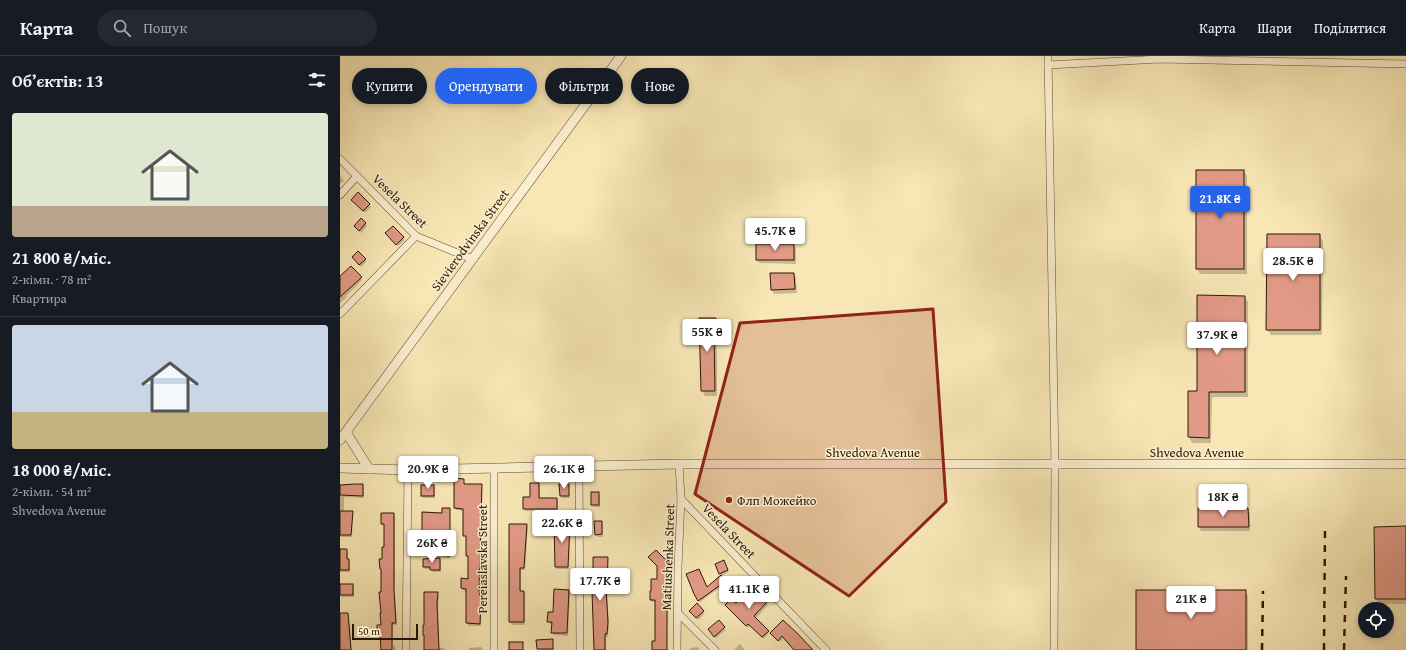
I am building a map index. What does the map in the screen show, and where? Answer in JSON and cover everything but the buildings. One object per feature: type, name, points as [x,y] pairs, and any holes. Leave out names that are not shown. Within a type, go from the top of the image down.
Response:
[{"type":"street","name":"Sievierodvinska Street","points":[[340,440],[621,56]]},
{"type":"street","points":[[1048,56],[1055,465],[1054,650]]},
{"type":"street","points":[[1048,65],[1160,59],[1406,64]]},
{"type":"street","name":"Vesela Street","points":[[340,158],[416,236],[472,259]]},
{"type":"street","points":[[340,194],[357,176]]},
{"type":"street","points":[[340,314],[416,236]]},
{"type":"street","points":[[346,432],[369,469]]},
{"type":"street","name":"Shvedova Avenue","points":[[340,468],[408,470],[679,464],[1406,464]]},
{"type":"street","name":"Matiushenka Street","points":[[677,650],[678,567],[682,499],[679,464]]},
{"type":"street","points":[[579,467],[580,650]]},
{"type":"street","name":"Pereiaslavska Street","points":[[494,468],[494,650]]},
{"type":"street","points":[[406,650],[408,470]]},
{"type":"street","name":"Vesela Street","points":[[682,499],[826,650]]},
{"type":"street","points":[[678,613],[715,650]]},
{"type":"highlighted area","points":[[933,309],[946,502],[849,596],[695,494],[740,323]]},
{"type":"railway","points":[[1324,650],[1325,529]]},
{"type":"railway","points":[[1344,650],[1346,576]]},
{"type":"railway","points":[[1262,650],[1263,591]]},
{"type":"place","name":"Флп Можейко","points":[[729,500]]}]
